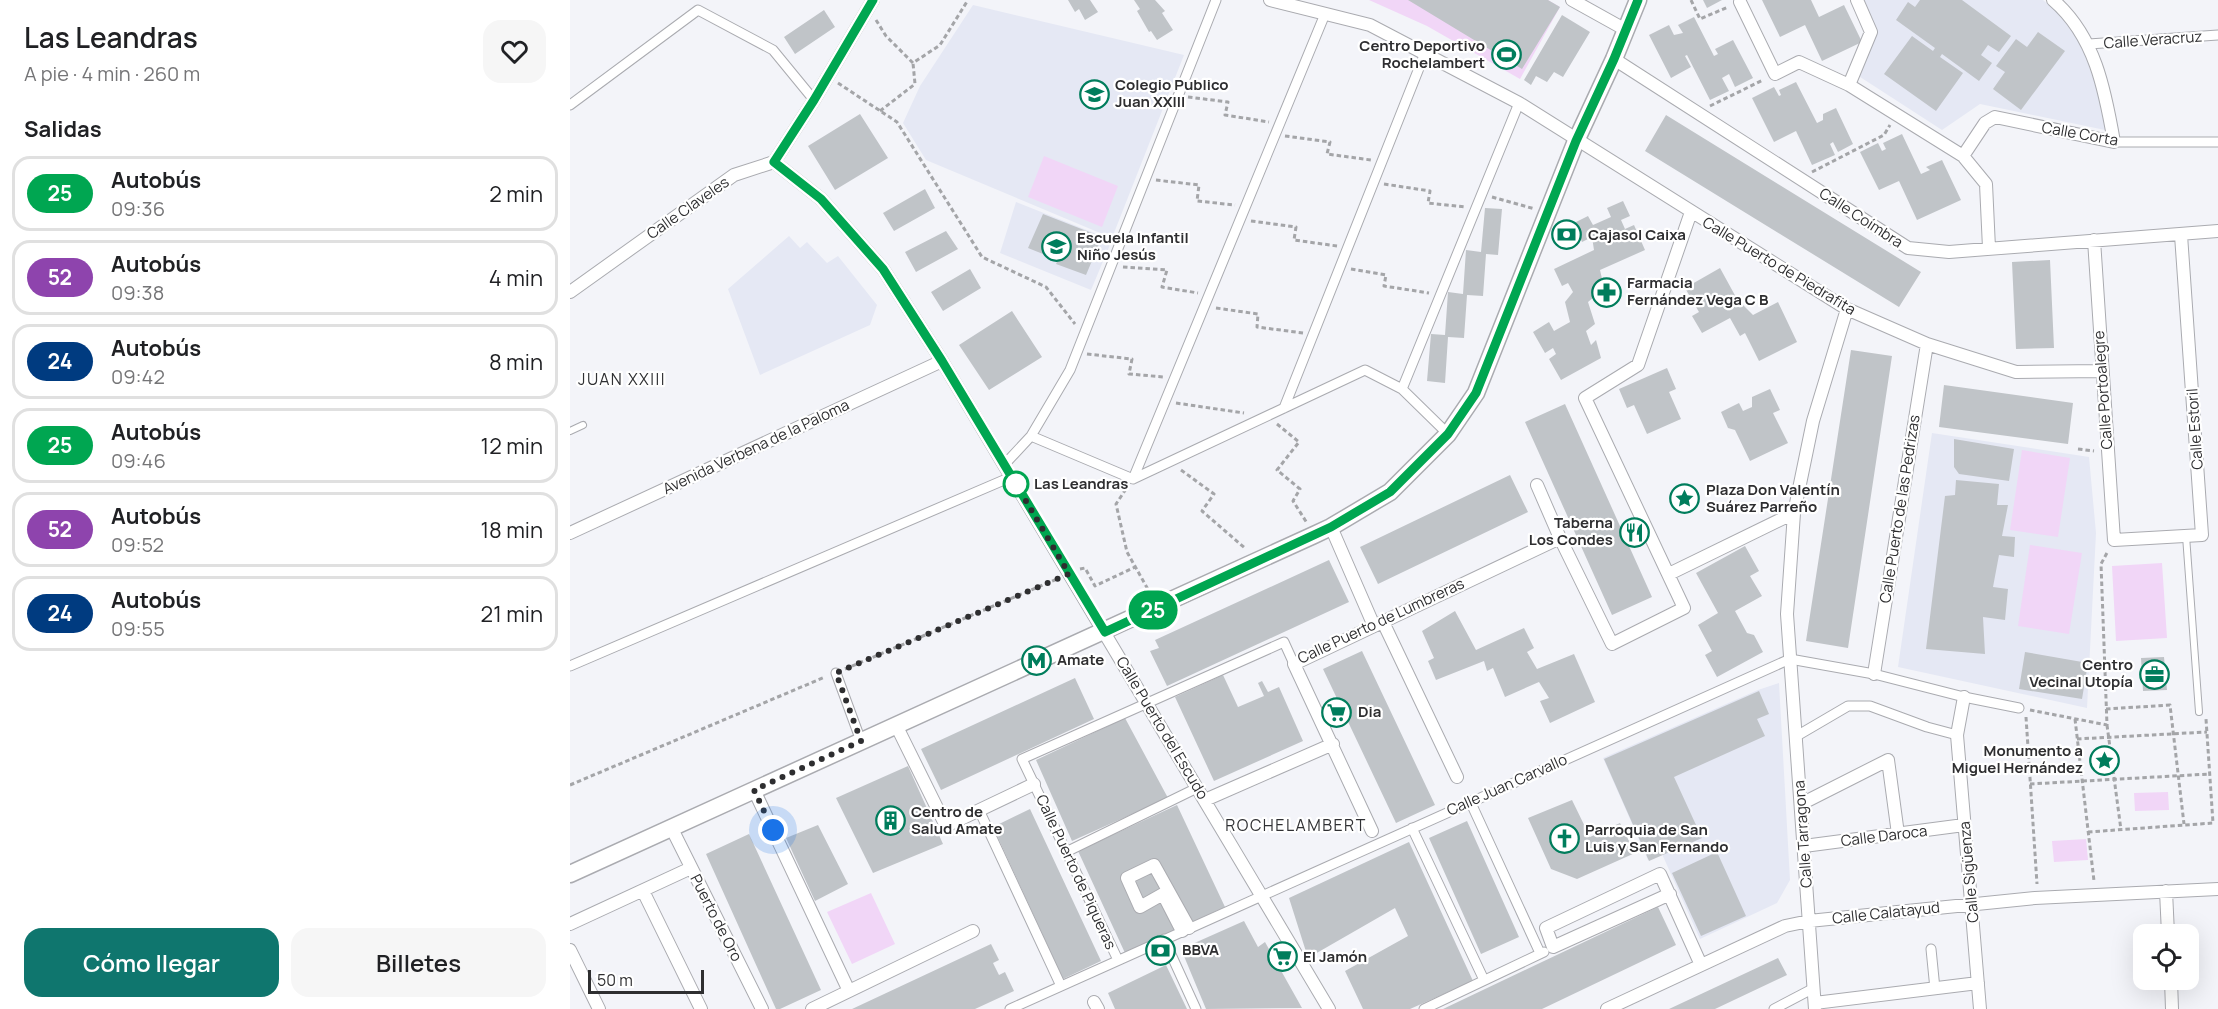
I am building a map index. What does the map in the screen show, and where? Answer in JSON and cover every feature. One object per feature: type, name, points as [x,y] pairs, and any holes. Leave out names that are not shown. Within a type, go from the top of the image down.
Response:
[{"type":"street","points":[[1004,465],[1031,436],[1070,370],[1216,0]]},
{"type":"street","name":"Calle Puerto de Piedrafita","points":[[1270,0],[1370,25],[1519,103],[1576,141],[1847,309],[1927,344],[2016,372],[2102,371]]},
{"type":"street","points":[[1572,0],[1626,30]]},
{"type":"street","points":[[570,873],[1158,608],[1331,527],[1390,492],[1448,434],[1476,393],[1576,141],[1638,0]]},
{"type":"street","points":[[1849,85],[1872,32],[1857,0]]},
{"type":"street","points":[[2053,0],[2064,10],[2088,44],[2105,88],[2114,142]]},
{"type":"street","points":[[1740,2],[1775,74],[1799,62],[1849,85],[1963,156],[1986,184],[1989,248]]},
{"type":"street","points":[[774,162],[871,4]]},
{"type":"street","points":[[570,105],[698,10],[773,50],[814,100]]},
{"type":"street","points":[[1132,479],[1325,14]]},
{"type":"street","name":"Calle Veracruz","points":[[2088,44],[2218,35]]},
{"type":"street","points":[[1284,408],[1425,53]]},
{"type":"street","name":"Calle Coímbra","points":[[1614,59],[1908,248],[1948,252],[2218,231]]},
{"type":"street","points":[[1402,389],[1519,103]]},
{"type":"street","name":"Calle Corta","points":[[1963,156],[1984,123],[1995,117],[2114,142],[2218,142]]},
{"type":"street","name":"Calle Claveles","points":[[570,292],[734,175],[774,162]]},
{"type":"street","name":"Calle Puerto del Escudo","points":[[774,162],[821,199],[883,269],[942,361],[1105,632],[1326,1008]]},
{"type":"street","points":[[1537,485],[1560,538],[1612,644],[1684,608],[1585,398],[1638,365],[1691,212]]},
{"type":"street","name":"Calle Estoril","points":[[2181,235],[2202,535],[2186,536]]},
{"type":"street","name":"Calle Portoalegre","points":[[2094,240],[2114,540]]},
{"type":"street","name":"Calle Tarragona","points":[[1815,1006],[1787,614],[1794,513],[1813,422],[1847,309]]},
{"type":"street","name":"Calle Puerto de las Pedrizas","points":[[1874,674],[1927,344]]},
{"type":"street","name":"Avenida Verbena de la Paloma","points":[[570,533],[942,361]]},
{"type":"street","points":[[1031,436],[1132,479],[1365,370],[1402,389],[1448,434]]},
{"type":"street","points":[[570,666],[1011,477]]},
{"type":"street","points":[[1669,574],[1794,513]]},
{"type":"street","points":[[1331,527],[1457,777]]},
{"type":"street","points":[[2114,540],[2186,536]]},
{"type":"street","name":"Calle Puerto de Lumbreras","points":[[1146,702],[1284,642],[1294,664],[1560,538]]},
{"type":"street","points":[[1790,659],[1874,674],[1964,698],[2019,708]]},
{"type":"street","name":"Calle Juan Carvallo","points":[[1010,1009],[1790,659]]},
{"type":"street","points":[[1294,664],[1372,831]]},
{"type":"street","points":[[836,673],[861,741]]},
{"type":"street","name":"Calle Sigüenza","points":[[1964,698],[1957,735],[1980,1009]]},
{"type":"street","name":"Calle Puerto de Piqueras","points":[[1118,960],[1022,759],[1146,702]]},
{"type":"street","points":[[1796,737],[1848,706],[1870,706],[1927,727],[1957,735]]},
{"type":"street","points":[[896,725],[946,826],[1034,784]]},
{"type":"street","points":[[1204,800],[1332,744]]},
{"type":"street","points":[[1801,804],[1888,760],[1898,834]]},
{"type":"street","points":[[1066,852],[1197,788]]},
{"type":"street","points":[[754,790],[849,991]]},
{"type":"street","points":[[1470,801],[1540,953]]},
{"type":"street","points":[[979,810],[1061,986]]},
{"type":"street","name":"Calle Daroca","points":[[1804,846],[1964,825]]},
{"type":"street","name":"Puerto de Oro","points":[[671,827],[762,1009]]},
{"type":"street","points":[[1412,828],[1484,980]]},
{"type":"street","points":[[1154,865],[1186,930],[1163,894],[1140,907],[1126,878],[1154,865]]},
{"type":"street","points":[[570,924],[692,868]]},
{"type":"street","points":[[1553,947],[1546,928],[1660,874],[1701,965]]},
{"type":"street","name":"Calle Calatayud","points":[[1607,1009],[1785,927],[1809,921],[2037,898],[2218,889]]},
{"type":"street","points":[[643,891],[701,1009]]},
{"type":"street","points":[[2166,891],[2168,924]]},
{"type":"street","points":[[1424,1009],[1670,894]]},
{"type":"street","points":[[812,1009],[973,931]]},
{"type":"street","points":[[1164,939],[1196,1009]]},
{"type":"street","points":[[1931,949],[1935,989]]},
{"type":"street","points":[[570,950],[599,1009]]},
{"type":"street","points":[[1815,1006],[1978,983]]},
{"type":"street","points":[[1774,1009],[1814,988]]},
{"type":"street","points":[[2171,990],[2172,1009]]},
{"type":"lane","points":[[570,431],[583,425]]},
{"type":"lane","points":[[2186,536],[2202,712]]},
{"type":"path","points":[[914,63],[940,45],[968,0]]},
{"type":"path","points":[[1691,0],[1700,19],[1740,2]]},
{"type":"path","points":[[871,4],[886,36],[914,63],[915,84],[880,111]]},
{"type":"path","points":[[1697,112],[1775,74]]},
{"type":"path","points":[[828,77],[897,122],[981,257],[1046,287],[1084,334]]},
{"type":"path","points":[[1178,95],[1228,102],[1225,115],[1280,124]]},
{"type":"path","points":[[1800,178],[1884,135],[1897,115]]},
{"type":"path","points":[[1275,135],[1330,142],[1327,154],[1382,161]]},
{"type":"path","points":[[1145,179],[1199,185],[1197,201],[1246,206]]},
{"type":"path","points":[[1374,182],[1430,191],[1428,203],[1476,209]]},
{"type":"path","points":[[1481,195],[1548,212]]},
{"type":"path","points":[[1240,219],[1296,227],[1294,240],[1348,248]]},
{"type":"path","points":[[1111,267],[1167,270],[1162,287],[1209,294]]},
{"type":"path","points":[[1340,268],[1386,275],[1384,286],[1440,295]]},
{"type":"path","points":[[1204,307],[1258,314],[1257,327],[1313,334]]},
{"type":"path","points":[[1077,353],[1132,359],[1129,374],[1174,378]]},
{"type":"path","points":[[1165,402],[1267,416],[1299,442],[1276,470],[1300,489],[1293,501],[1314,535]]},
{"type":"path","points":[[1170,462],[1214,494],[1202,511],[1251,553]]},
{"type":"path","points":[[1132,479],[1116,504],[1127,552],[1158,608]]},
{"type":"path","points":[[2114,540],[2101,564],[2107,725],[2121,830]]},
{"type":"path","points":[[570,785],[1084,568],[1095,586],[1135,567]]},
{"type":"path","points":[[2106,709],[2170,705],[2184,825]]},
{"type":"path","points":[[2037,898],[2025,709],[2107,725]]},
{"type":"path","points":[[2088,832],[2213,823],[2207,732],[2202,712]]},
{"type":"path","points":[[2075,719],[2095,895]]},
{"type":"path","points":[[2077,739],[2207,732]]},
{"type":"path","points":[[2030,784],[2210,774]]},
{"type":"shaded area","name":"Centro Deportivo Rochelambert","points":[[1369,0],[1548,0],[1560,7],[1520,79],[1427,26]]},
{"type":"shaded area","points":[[1863,0],[2043,0],[2059,13],[2082,46],[2097,89],[2105,130],[1980,104],[1942,130],[1857,75],[1876,30]]},
{"type":"shaded area","points":[[973,5],[1184,55],[1112,238],[926,160],[903,123],[920,86]]},
{"type":"shaded area","points":[[1044,156],[1118,186],[1102,227],[1028,197]]},
{"type":"shaded area","name":"Escuela Infantil Niño Jesús","points":[[1016,202],[1112,240],[1091,290],[1000,253]]},
{"type":"shaded area","points":[[789,236],[800,248],[807,242],[827,263],[838,256],[877,305],[870,325],[760,375],[728,289]]},
{"type":"shaded area","points":[[1932,433],[2089,457],[2096,533],[2087,708],[1898,667]]},
{"type":"shaded area","points":[[2022,450],[2070,458],[2058,537],[2010,530]]},
{"type":"shaded area","points":[[2030,545],[2082,553],[2069,634],[2018,626]]},
{"type":"shaded area","points":[[2162,563],[2167,638],[2116,641],[2112,566]]},
{"type":"shaded area","points":[[1779,683],[1790,880],[1777,903],[1700,939],[1662,854],[1648,860],[1603,758]]},
{"type":"shaded area","points":[[2168,792],[2169,810],[2135,811],[2134,793]]},
{"type":"shaded area","points":[[2086,839],[2088,860],[2054,862],[2052,841]]},
{"type":"shaded area","points":[[871,893],[895,944],[852,964],[827,912]]},
{"type":"building","points":[[1068,0],[1090,0],[1098,12],[1085,20],[1079,9],[1075,12]]},
{"type":"building","points":[[1134,0],[1155,0],[1165,11],[1162,13],[1173,30],[1157,40],[1151,31],[1149,32],[1137,11],[1140,9]]},
{"type":"building","name":"Centro Deportivo Rochelambert","points":[[1408,0],[1548,0],[1560,7],[1522,69]]},
{"type":"building","points":[[1703,0],[1722,0],[1707,8]]},
{"type":"building","points":[[1762,0],[1811,0],[1819,17],[1844,5],[1862,42],[1822,61],[1805,25],[1780,37]]},
{"type":"building","points":[[1920,0],[1962,0],[2011,36],[1999,52],[1988,45],[1981,55],[1992,63],[1979,81],[1942,54],[1940,57],[1963,73],[1936,111],[1884,74],[1912,36],[1933,51],[1935,48],[1896,20],[1908,2],[1915,7]]},
{"type":"building","points":[[824,10],[835,27],[795,54],[784,37]]},
{"type":"building","points":[[1562,15],[1590,32],[1563,77],[1554,72],[1547,82],[1536,76],[1531,85],[1524,80]]},
{"type":"building","points":[[1694,17],[1714,56],[1718,54],[1715,49],[1733,40],[1753,78],[1735,87],[1729,74],[1722,78],[1729,91],[1710,100],[1687,55],[1685,56],[1691,67],[1671,78],[1649,35],[1669,25],[1674,35],[1683,33],[1678,25]]},
{"type":"building","points":[[2038,32],[2065,51],[2021,110],[1993,89],[2005,72],[1996,66],[2016,39],[2027,47]]},
{"type":"building","points":[[1796,82],[1817,123],[1823,120],[1823,114],[1836,108],[1853,144],[1838,152],[1833,142],[1830,144],[1835,155],[1812,165],[1796,131],[1774,142],[1752,98],[1774,87],[1779,96],[1781,95],[1779,90]]},
{"type":"building","points":[[860,114],[888,158],[835,190],[808,146]]},
{"type":"building","points":[[1666,115],[1921,272],[1899,307],[1645,151]]},
{"type":"building","points":[[1902,134],[1921,174],[1930,170],[1926,167],[1942,160],[1961,200],[1917,220],[1899,181],[1879,190],[1860,152],[1878,143],[1882,151],[1886,149],[1883,143]]},
{"type":"building","points":[[925,189],[935,208],[894,231],[883,213]]},
{"type":"building","points":[[1623,201],[1630,216],[1621,220],[1625,229],[1634,225],[1645,250],[1600,270],[1603,283],[1610,279],[1621,298],[1611,303],[1594,297],[1588,302],[1595,324],[1586,331],[1591,345],[1596,340],[1601,358],[1561,380],[1549,359],[1556,354],[1553,348],[1545,353],[1533,332],[1549,322],[1554,331],[1570,322],[1565,302],[1573,292],[1568,283],[1562,286],[1554,269],[1594,250],[1592,237],[1582,242],[1574,223],[1588,216],[1593,225],[1611,217],[1607,208]]},
{"type":"building","points":[[1485,208],[1502,209],[1498,255],[1486,254],[1483,296],[1467,295],[1464,338],[1448,337],[1445,383],[1427,381],[1431,334],[1445,335],[1448,292],[1463,294],[1466,250],[1481,252]]},
{"type":"building","points":[[1043,214],[1102,237],[1086,275],[1056,264],[1058,260],[1028,248]]},
{"type":"building","points":[[946,231],[958,249],[916,272],[905,252]]},
{"type":"building","points":[[2050,260],[2054,348],[2016,349],[2012,262]]},
{"type":"building","points":[[1720,268],[1737,299],[1753,315],[1778,302],[1797,342],[1759,361],[1745,333],[1740,336],[1730,318],[1702,333],[1692,316],[1699,312],[1685,288]]},
{"type":"building","points":[[970,269],[981,288],[943,311],[931,292]]},
{"type":"building","points":[[1012,311],[1042,357],[989,390],[959,345]]},
{"type":"building","points":[[1851,350],[1892,356],[1848,648],[1806,641]]},
{"type":"building","points":[[1667,368],[1676,389],[1669,392],[1681,419],[1647,434],[1634,405],[1627,408],[1619,389]]},
{"type":"building","points":[[1944,385],[2073,403],[2068,444],[1939,427]]},
{"type":"building","points":[[1770,389],[1780,410],[1773,413],[1788,443],[1750,461],[1735,430],[1728,428],[1721,412],[1739,403],[1743,411],[1752,407],[1752,397]]},
{"type":"building","points":[[1565,404],[1652,597],[1612,615],[1525,422]]},
{"type":"building","points":[[1954,439],[2014,449],[2009,481],[1959,474],[1954,467]]},
{"type":"building","points":[[1510,475],[1528,512],[1378,584],[1360,547]]},
{"type":"building","points":[[1956,480],[1999,484],[1997,505],[2008,505],[2002,536],[2015,537],[2014,557],[1999,555],[1993,587],[2008,589],[2005,620],[1983,617],[1985,654],[1926,649],[1945,496],[1955,495]]},
{"type":"building","points":[[1745,546],[1759,571],[1750,576],[1762,596],[1735,611],[1747,633],[1754,635],[1763,652],[1717,677],[1705,655],[1712,651],[1698,625],[1718,613],[1696,573]]},
{"type":"building","points":[[1329,560],[1349,602],[1167,686],[1150,651],[1159,648],[1155,640]]},
{"type":"building","points":[[1455,611],[1476,650],[1524,628],[1534,648],[1527,652],[1537,669],[1574,654],[1595,702],[1550,723],[1540,701],[1549,698],[1539,682],[1505,697],[1493,668],[1487,671],[1484,661],[1436,680],[1428,661],[1434,658],[1422,631]]},
{"type":"building","points":[[1362,651],[1435,805],[1396,823],[1323,669]]},
{"type":"building","points":[[2025,652],[2088,663],[2082,699],[2019,689]]},
{"type":"building","name":"Centro Vecinal Utopía","points":[[2164,657],[2167,690],[2143,691],[2141,658]]},
{"type":"building","points":[[1223,675],[1238,707],[1264,696],[1258,683],[1262,681],[1268,692],[1279,687],[1303,741],[1214,781],[1175,697]]},
{"type":"building","points":[[1075,678],[1094,719],[941,790],[921,749]]},
{"type":"building","points":[[1759,691],[1769,714],[1757,719],[1765,736],[1674,777],[1702,838],[1649,861],[1604,759]]},
{"type":"building","points":[[1125,718],[1168,798],[1072,841],[1036,760]]},
{"type":"building","name":"Centro de Salud Amate","points":[[908,766],[943,844],[873,873],[836,798]]},
{"type":"building","points":[[1572,800],[1590,837],[1620,823],[1635,853],[1577,879],[1551,869],[1528,818]]},
{"type":"building","points":[[1177,805],[1225,907],[1125,953],[1078,851]]},
{"type":"building","points":[[1030,809],[1101,961],[1063,979],[993,827]]},
{"type":"building","points":[[1467,821],[1519,937],[1481,954],[1429,838]]},
{"type":"building","points":[[818,825],[848,884],[815,901],[786,838]]},
{"type":"building","points":[[749,834],[821,990],[780,1009],[776,1009],[706,854]]},
{"type":"building","points":[[1409,842],[1473,981],[1410,1009],[1363,1009],[1345,971],[1408,936],[1395,908],[1308,958],[1289,898]]},
{"type":"building","points":[[1717,852],[1746,916],[1701,936],[1672,873]]},
{"type":"building","points":[[1658,907],[1676,945],[1542,1009],[1443,1009]]},
{"type":"building","points":[[1244,921],[1258,947],[1265,942],[1302,1008],[1206,1009],[1181,949]]},
{"type":"building","points":[[991,944],[999,960],[993,963],[999,975],[1005,972],[1014,991],[975,1009],[852,1009]]},
{"type":"building","points":[[1778,958],[1787,975],[1715,1009],[1669,1009]]},
{"type":"building","points":[[1166,965],[1187,1009],[1115,1009],[1108,993]]},
{"type":"bus line","name":"25","points":[[873,0],[814,100],[774,162],[821,199],[883,269],[942,361],[1105,632],[1331,527],[1390,492],[1448,434],[1476,393],[1576,141],[1638,0]]},
{"type":"place","name":"Centro Deportivo Rochelambert","points":[[1506,55]]},
{"type":"place","name":"Colegio Publico Juan XXIII","points":[[1094,94]]},
{"type":"place","name":"Cajasol Caixa","points":[[1567,235]]},
{"type":"place","name":"Escuela Infantil Niño Jesús","points":[[1056,247]]},
{"type":"place","name":"Farmacia Fernández Vega C B","points":[[1606,292]]},
{"type":"place","name":"Las Leandras","points":[[1016,484]]},
{"type":"place","name":"Plaza Don Valentín Suárez Parreño","points":[[1685,499]]},
{"type":"place","name":"Taberna Los Condes","points":[[1634,532]]},
{"type":"place","name":"Amate","points":[[1036,660]]},
{"type":"place","name":"Centro Vecinal Utopía","points":[[2154,674]]},
{"type":"place","name":"Dia","points":[[1337,712]]},
{"type":"place","name":"Monumento a Miguel Hernández","points":[[2104,760]]},
{"type":"place","name":"Centro de Salud Amate","points":[[890,821]]},
{"type":"place","name":"Parroquia de San Luis y San Fernando","points":[[1564,839]]},
{"type":"place","name":"BBVA","points":[[1161,950]]},
{"type":"place","name":"El Jamón","points":[[1282,957]]},
{"type":"district","name":"JUAN XXIII","points":[[622,379]]},
{"type":"district","name":"ROCHELAMBERT","points":[[1296,825]]},
{"type":"route","points":[[773,830],[754,790],[861,741],[836,673],[1069,574],[1016,484]]}]
